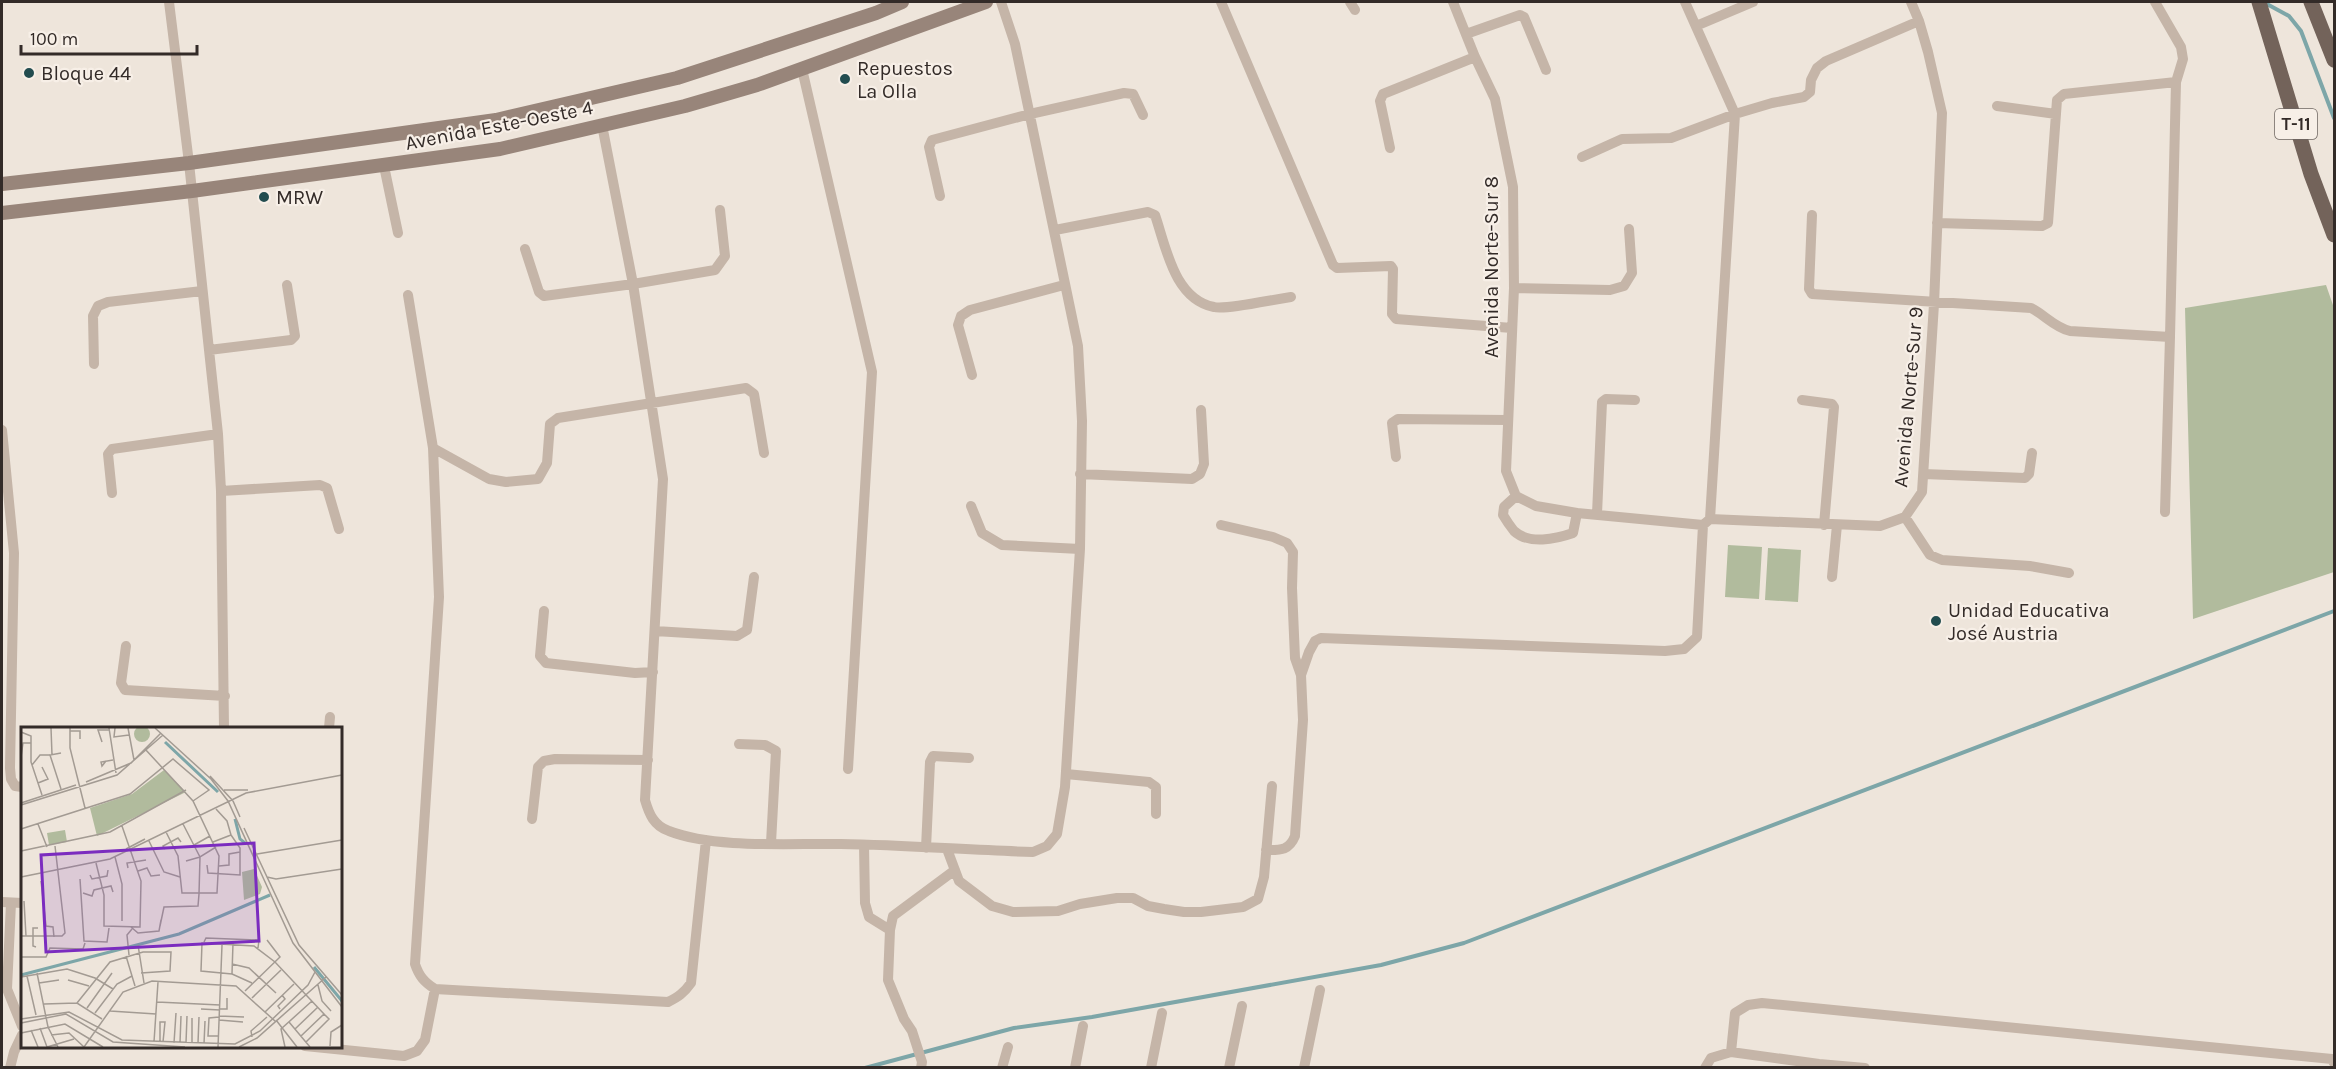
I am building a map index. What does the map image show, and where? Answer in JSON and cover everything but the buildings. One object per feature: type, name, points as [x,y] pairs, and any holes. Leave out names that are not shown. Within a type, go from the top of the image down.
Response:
[{"type":"main road","points":[[2,184],[189,163],[496,120],[677,78],[749,56],[902,2]]},
{"type":"main road","name":"Avenida Este-Oeste 4","points":[[2,213],[192,191],[500,149],[685,106],[757,85],[986,2]]},
{"type":"main road","points":[[2311,2],[2334,60]]},
{"type":"main road","name":"T-11","points":[[2261,7],[2311,174],[2334,235]]},
{"type":"street","points":[[169,2],[218,434],[225,727]]},
{"type":"street","points":[[602,125],[633,285],[663,479],[645,800],[650,815],[656,823],[668,831],[706,840],[1033,852],[1047,846],[1057,834],[1066,774],[1080,549],[1082,421],[1078,346],[1015,44],[1001,2]]},
{"type":"street","points":[[1221,2],[1333,266],[1337,268],[1392,266],[1394,269],[1392,314],[1396,319],[1512,328]]},
{"type":"street","name":"Avenida Norte-Sur 8","points":[[1454,2],[1475,57],[1495,99],[1513,187],[1514,288],[1506,471],[1516,496]]},
{"type":"street","points":[[1301,675],[1308,652],[1315,642],[1321,639],[1665,651],[1684,649],[1697,637],[1735,114],[1685,2]]},
{"type":"street","points":[[1696,26],[1753,2]]},
{"type":"street","name":"Avenida Norte-Sur 9","points":[[1905,517],[1922,492],[1924,474],[1942,114],[1919,21],[1911,2]]},
{"type":"street","points":[[2155,2],[2181,47],[2183,58],[2176,82],[2164,512]]},
{"type":"street","points":[[1466,34],[1520,15],[1524,16],[1546,70]]},
{"type":"street","points":[[1582,157],[1622,139],[1671,138],[1764,104],[1804,97],[1810,92],[1811,80],[1817,68],[1826,61],[1919,21]]},
{"type":"street","points":[[1390,148],[1380,101],[1383,94],[1475,57]]},
{"type":"street","points":[[802,69],[872,372],[848,769]]},
{"type":"street","points":[[1937,223],[2042,226],[2048,223],[2057,100],[2064,94],[2176,82]]},
{"type":"street","points":[[940,196],[930,147],[932,140],[1030,114],[1124,93],[1133,94],[1143,115]]},
{"type":"street","points":[[1997,106],[2056,114]]},
{"type":"street","points":[[384,166],[398,233]]},
{"type":"street","points":[[525,249],[539,292],[544,296],[633,285],[715,270],[725,256],[720,210]]},
{"type":"street","points":[[1055,230],[1148,212],[1155,215],[1179,282],[1193,299],[1215,308],[1291,297]]},
{"type":"street","points":[[1812,215],[1809,289],[1812,294],[1934,304],[2031,308],[2059,328],[2070,331],[2170,337]]},
{"type":"street","points":[[1514,288],[1610,290],[1624,286],[1632,273],[1629,229]]},
{"type":"street","points":[[209,350],[291,340],[295,336],[287,285]]},
{"type":"street","points":[[972,375],[958,324],[961,316],[970,310],[1064,285]]},
{"type":"street","points":[[94,364],[93,316],[98,306],[108,302],[202,291]]},
{"type":"street","points":[[408,295],[433,448],[439,597],[415,964],[424,983],[435,989],[668,1002],[677,998],[691,983],[706,840]]},
{"type":"street","points":[[433,448],[489,479],[506,482],[538,479],[547,463],[550,424],[558,418],[746,388],[754,393],[764,453]]},
{"type":"street","points":[[1597,514],[1602,402],[1606,399],[1635,400]]},
{"type":"street","points":[[1802,400],[1827,402],[1834,407],[1824,525]]},
{"type":"street","points":[[1080,474],[1192,479],[1200,474],[1204,464],[1201,410]]},
{"type":"street","points":[[1396,457],[1392,423],[1398,419],[1507,420]]},
{"type":"street","points":[[2,430],[14,553],[10,768],[11,779],[15,786],[21,787]]},
{"type":"street","points":[[112,493],[108,454],[112,449],[218,434]]},
{"type":"street","points":[[1924,474],[2025,478],[2029,474],[2032,453]]},
{"type":"street","points":[[221,491],[320,485],[327,488],[339,529]]},
{"type":"street","points":[[1577,513],[1573,533],[1555,539],[1531,538],[1515,532],[1503,515],[1504,507],[1516,496],[1536,506],[1577,513],[1706,522],[1880,526],[1905,517],[1930,555],[1942,560],[2030,566],[2070,573]]},
{"type":"street","points":[[971,506],[982,533],[1002,545],[1080,549]]},
{"type":"street","points":[[1221,525],[1274,537],[1287,543],[1293,552],[1295,658],[1301,675],[1303,720],[1295,836],[1287,848],[1266,850]]},
{"type":"street","points":[[1832,577],[1837,525]]},
{"type":"street","points":[[655,631],[737,636],[747,630],[753,577]]},
{"type":"street","points":[[544,611],[540,656],[546,663],[635,673],[653,672]]},
{"type":"street","points":[[126,646],[122,683],[125,690],[225,696]]},
{"type":"street","points":[[329,727],[330,717]]},
{"type":"street","points":[[739,744],[765,745],[776,751],[771,843]]},
{"type":"street","points":[[926,848],[930,762],[933,756],[969,758]]},
{"type":"street","points":[[532,819],[538,767],[544,761],[555,759],[648,760]]},
{"type":"street","points":[[1066,774],[1149,782],[1156,787],[1156,814]]},
{"type":"street","points":[[947,849],[959,880],[975,895],[992,906],[1013,912],[1058,911],[1080,904],[1117,898],[1133,898],[1148,906],[1184,912],[1244,907],[1258,899],[1264,876],[1272,786]]},
{"type":"street","points":[[864,845],[865,903],[869,917],[890,930]]},
{"type":"street","points":[[922,1065],[912,1031],[904,1019],[888,980],[890,930],[893,916],[955,870]]},
{"type":"street","points":[[21,903],[6,902],[7,989],[21,1024]]},
{"type":"street","points":[[316,1048],[404,1056],[417,1050],[425,1040],[435,989]]},
{"type":"street","points":[[1304,1068],[1320,990]]},
{"type":"street","points":[[1731,1052],[1735,1013],[1748,1005],[1762,1003],[2332,1059],[2334,1063]]},
{"type":"street","points":[[1228,1068],[1242,1006]]},
{"type":"street","points":[[1151,1068],[1162,1012]]},
{"type":"street","points":[[1075,1068],[1083,1026]]},
{"type":"street","points":[[10,1068],[21,1037]]},
{"type":"street","points":[[1002,1068],[1008,1047]]},
{"type":"street","points":[[1705,1068],[1710,1058],[1731,1052],[1819,1066],[1865,1068]]},
{"type":"green space","points":[[2326,285],[2334,308],[2334,572],[2193,619],[2185,308]]},
{"type":"green space","points":[[1728,545],[1762,547],[1759,599],[1725,597]]},
{"type":"green space","points":[[1768,548],[1801,550],[1798,602],[1765,600]]},
{"type":"waterway","points":[[2265,3],[2289,16],[2301,31],[2334,118]]},
{"type":"waterway","points":[[865,1068],[1014,1028],[1092,1017],[1381,965],[1464,943],[2334,611]]},
{"type":"place","name":"Bloque 44","points":[[29,73]]},
{"type":"place","name":"Repuestos La Olla","points":[[845,79]]},
{"type":"place","name":"MRW","points":[[264,197]]},
{"type":"place","name":"Unidad Educativa José Austria","points":[[1936,621]]}]
